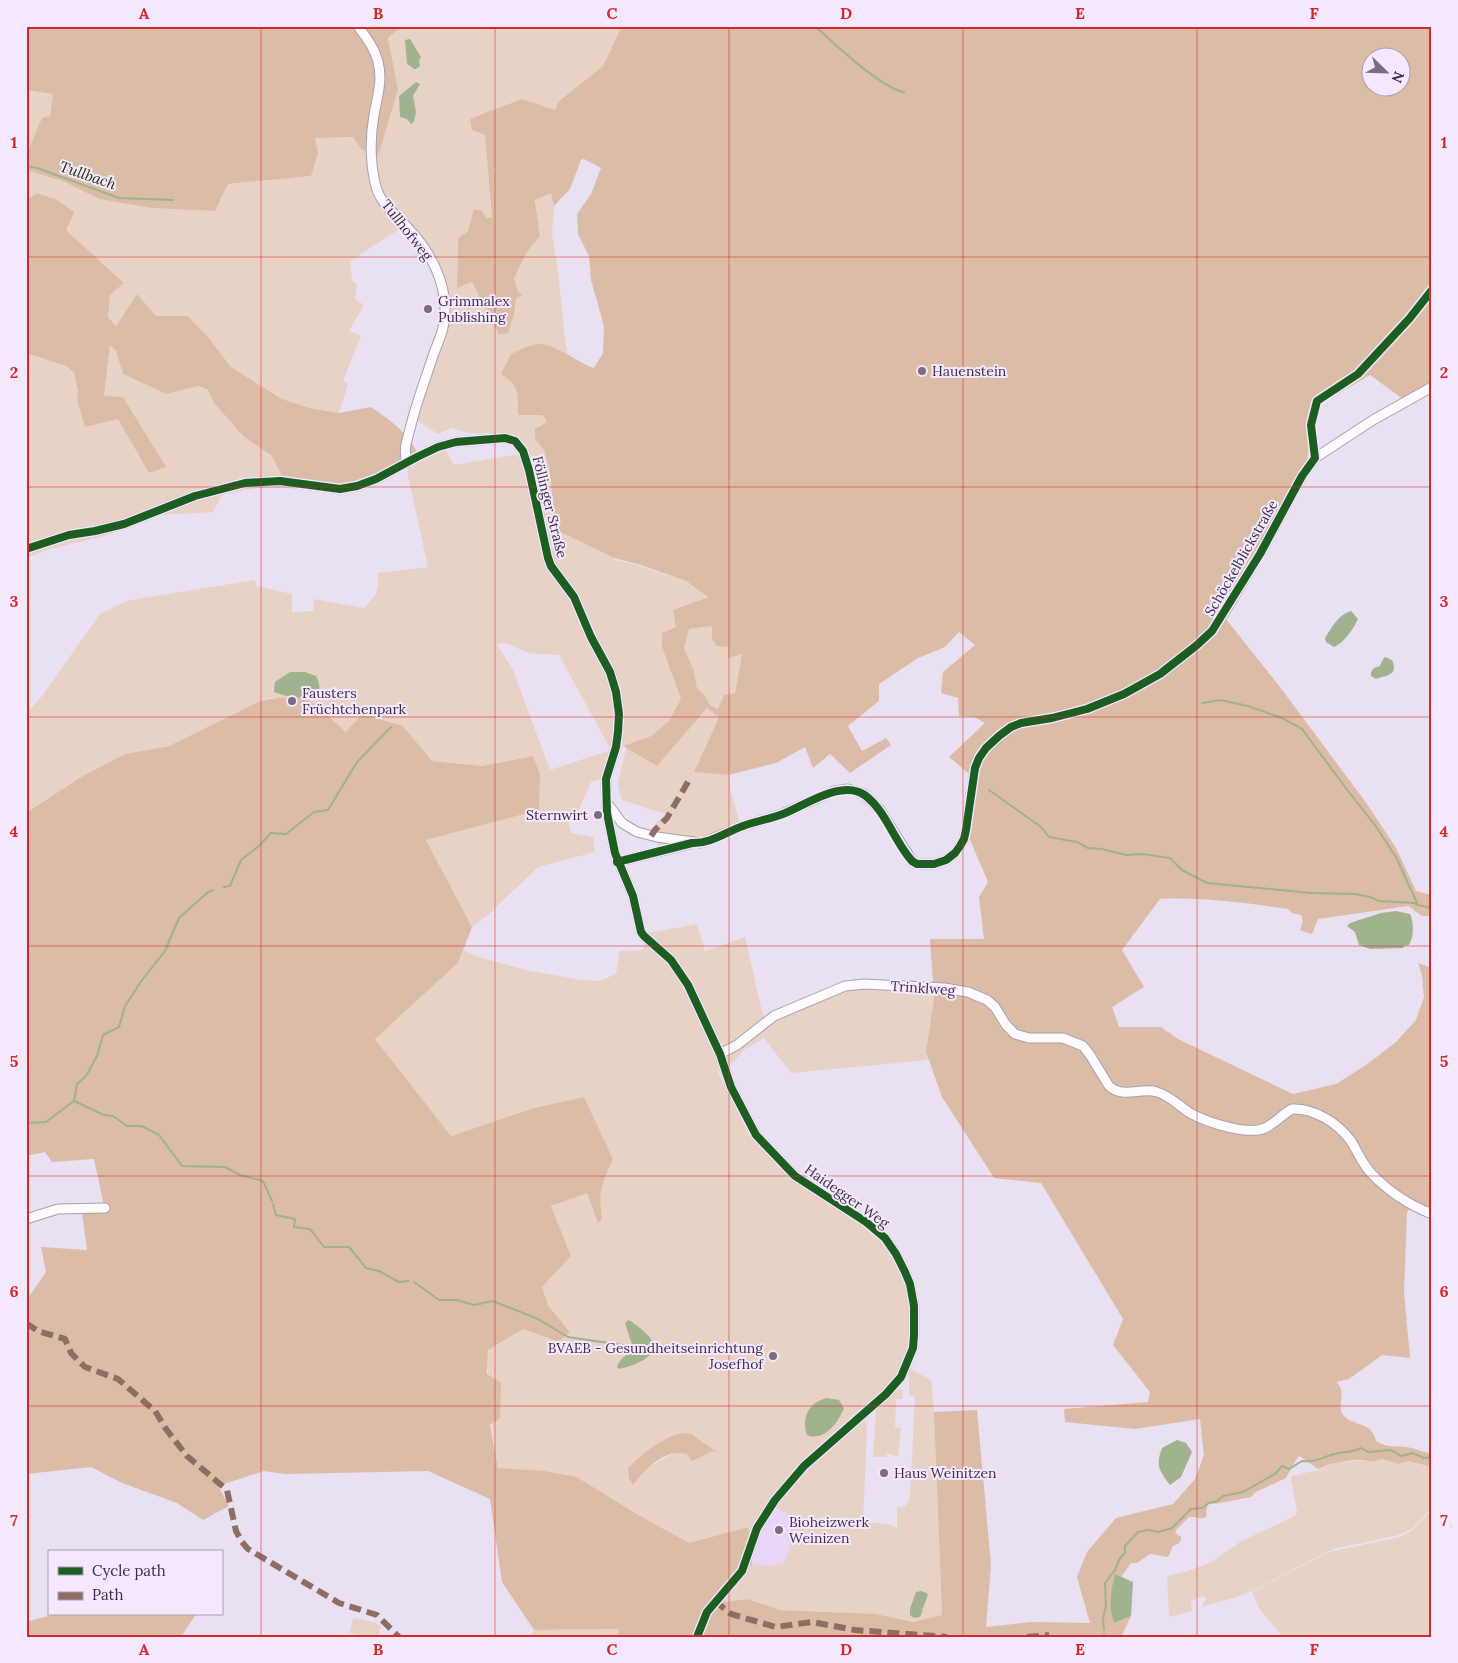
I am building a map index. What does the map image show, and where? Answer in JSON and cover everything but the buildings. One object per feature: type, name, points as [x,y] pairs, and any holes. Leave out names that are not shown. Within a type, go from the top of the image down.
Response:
[{"type":"street","name":"Tullhofweg","points":[[358,26],[374,50],[380,73],[380,87],[371,136],[376,187],[387,206],[428,253],[439,276],[444,297],[445,321],[413,415],[406,446],[405,457],[407,463]]},
{"type":"street","name":"Schöckelblickstraße","points":[[692,843],[701,844],[743,826],[782,814],[834,791],[848,789],[864,794],[876,805],[912,862],[917,864],[934,864],[946,860],[955,853],[964,839],[972,783],[979,758],[986,748],[1011,727],[1021,723],[1052,718],[1087,709],[1124,694],[1160,674],[1197,646],[1212,631],[1223,615],[1260,554],[1302,476],[1315,458],[1373,420],[1432,387]]},
{"type":"street","name":"Föllinger Straße","points":[[26,549],[69,535],[124,524],[180,501],[236,485],[262,481],[280,481],[340,489],[357,486],[376,479],[438,447],[456,442],[495,438],[505,438],[514,441],[523,452],[551,566],[574,597],[591,637],[610,672],[616,692],[619,714],[618,732],[616,747],[606,779],[607,804]]},
{"type":"street","points":[[607,804],[622,823],[637,832],[692,843]]},
{"type":"street","name":"Haidegger Weg","points":[[607,804],[617,862],[634,896],[641,932],[671,960],[697,1003],[720,1054],[731,1087],[756,1135],[795,1176],[877,1230],[892,1247],[901,1262],[910,1284],[914,1306],[914,1335],[910,1358],[901,1378],[886,1394],[804,1466],[775,1500],[757,1528],[742,1571],[707,1612],[697,1637]]},
{"type":"street","points":[[617,862],[692,843]]},
{"type":"street","name":"Trinklweg","points":[[720,1054],[738,1045],[774,1016],[845,986],[864,984],[944,988],[968,992],[987,1000],[995,1007],[1006,1025],[1015,1034],[1029,1038],[1063,1038],[1083,1046],[1113,1090],[1122,1092],[1158,1092],[1209,1122],[1256,1131],[1266,1128],[1292,1109],[1308,1110],[1323,1117],[1342,1130],[1364,1166],[1373,1175],[1408,1203],[1432,1214]]},
{"type":"street","points":[[26,1219],[58,1209],[106,1208]]},
{"type":"shaded area","points":[[26,26],[402,26],[388,38],[398,89],[378,156],[361,149],[353,137],[315,138],[318,153],[311,176],[228,184],[215,211],[151,208],[99,199],[65,182],[26,170],[26,155],[42,118],[50,116],[53,94],[26,90]]},
{"type":"shaded area","points":[[402,26],[622,26],[603,66],[559,101],[555,111],[522,99],[485,135],[492,217],[486,218],[458,238],[457,287],[472,282],[499,335],[508,333],[518,291],[514,279],[528,251],[540,237],[535,199],[551,193],[554,206],[552,235],[568,354],[551,347],[512,381],[518,390],[548,421],[541,426],[535,439],[544,450],[549,466],[556,530],[615,560],[686,581],[708,597],[673,610],[677,628],[662,647],[681,699],[669,721],[651,736],[611,750],[601,779],[591,782],[577,814],[568,820],[571,833],[593,837],[595,852],[538,867],[489,914],[472,927],[426,840],[538,810],[533,756],[482,766],[432,761],[403,726],[346,732],[308,700],[269,698],[169,746],[125,754],[81,777],[26,813],[26,714],[42,696],[100,614],[126,601],[255,580],[256,586],[292,594],[292,612],[313,611],[314,599],[364,608],[376,593],[378,573],[428,567],[407,471],[421,460],[445,449],[454,465],[520,454],[498,433],[469,433],[452,428],[438,434],[416,420],[445,339],[448,313],[445,282],[436,257],[409,223],[350,261],[352,280],[357,285],[355,299],[364,305],[349,331],[361,336],[343,381],[348,384],[339,413],[310,408],[282,399],[231,367],[208,337],[188,316],[156,316],[137,294],[116,326],[108,317],[110,295],[124,283],[66,230],[37,193],[26,200],[26,170],[65,182],[99,199],[151,208],[215,211],[228,184],[311,176],[315,138],[353,137],[361,149],[398,89],[388,38]],"holes":[[[500,643],[530,653],[559,655],[611,750],[550,770],[513,670],[498,646]]]},
{"type":"shaded area","points":[[622,26],[1432,26],[1432,383],[1403,399],[1370,375],[1316,407],[1307,460],[1222,614],[1283,691],[1367,804],[1396,848],[1416,891],[1432,895],[1432,916],[1422,916],[1408,906],[1318,919],[1312,934],[1300,930],[1303,921],[1301,915],[1292,913],[1288,909],[1208,900],[1160,899],[1122,950],[1144,987],[1112,1007],[1119,1027],[1161,1027],[1178,1039],[1293,1094],[1336,1084],[1366,1065],[1396,1042],[1416,1020],[1424,997],[1422,975],[1418,963],[1432,968],[1432,1211],[1415,1203],[1407,1212],[1404,1292],[1410,1358],[1382,1355],[1349,1379],[1336,1382],[1342,1394],[1341,1411],[1347,1419],[1371,1430],[1376,1441],[1380,1443],[1432,1453],[1432,1467],[1408,1461],[1399,1464],[1382,1459],[1373,1462],[1353,1460],[1330,1464],[1319,1469],[1299,1456],[1286,1478],[1256,1492],[1251,1497],[1215,1504],[1208,1503],[1207,1516],[1201,1518],[1189,1517],[1177,1529],[1175,1533],[1181,1537],[1181,1540],[1173,1546],[1168,1557],[1150,1554],[1137,1563],[1131,1563],[1121,1577],[1116,1574],[1114,1623],[1131,1616],[1121,1637],[617,1637],[619,1629],[534,1630],[502,1582],[490,1499],[428,1471],[285,1474],[264,1471],[218,1486],[229,1506],[203,1520],[177,1503],[122,1483],[91,1467],[26,1474],[26,1301],[46,1272],[41,1247],[87,1250],[82,1213],[105,1211],[94,1159],[52,1162],[45,1152],[26,1156],[26,813],[81,777],[125,754],[169,746],[258,702],[277,698],[291,698],[304,699],[313,703],[346,732],[362,714],[403,726],[432,761],[482,766],[533,756],[540,774],[539,810],[426,840],[472,927],[458,963],[375,1039],[451,1136],[534,1108],[584,1097],[613,1159],[602,1188],[600,1201],[602,1219],[598,1223],[587,1193],[551,1206],[571,1256],[542,1287],[548,1305],[570,1332],[558,1342],[523,1329],[488,1350],[487,1374],[501,1383],[500,1418],[490,1425],[498,1468],[545,1471],[577,1477],[635,1513],[689,1543],[748,1527],[752,1564],[723,1602],[748,1599],[780,1610],[876,1614],[913,1622],[942,1615],[934,1412],[977,1410],[991,1565],[986,1627],[1032,1622],[1090,1623],[1077,1577],[1087,1552],[1116,1518],[1173,1504],[1195,1479],[1204,1455],[1200,1419],[1135,1429],[1065,1422],[1064,1409],[1148,1402],[1150,1392],[1113,1345],[1123,1319],[1041,1183],[994,1178],[942,1097],[926,1052],[935,992],[930,939],[984,939],[979,897],[988,882],[968,835],[975,779],[949,757],[985,723],[974,717],[959,716],[958,698],[941,693],[943,672],[975,645],[959,632],[945,647],[918,658],[879,684],[879,701],[848,726],[862,751],[886,738],[891,745],[850,773],[830,754],[813,768],[805,747],[776,763],[729,775],[694,772],[719,717],[707,708],[657,766],[623,746],[651,736],[669,721],[681,699],[662,647],[662,633],[676,627],[673,610],[708,597],[686,581],[641,565],[614,558],[556,530],[549,466],[544,450],[535,439],[535,428],[547,421],[542,415],[518,415],[517,391],[512,383],[501,374],[511,354],[533,345],[548,345],[556,348],[594,368],[603,353],[604,326],[591,280],[589,256],[578,234],[577,214],[591,194],[601,168],[584,159],[581,160],[570,189],[554,206],[551,193],[535,200],[540,237],[528,251],[514,279],[518,291],[522,295],[516,299],[508,333],[499,335],[472,282],[457,288],[458,238],[468,231],[474,209],[482,211],[486,218],[492,217],[485,135],[472,130],[470,119],[522,99],[555,110],[559,101],[603,66]],"holes":[[[712,626],[712,639],[717,646],[728,647],[728,658],[742,654],[735,693],[724,695],[718,709],[710,705],[697,688],[694,671],[684,648],[689,629]]]},
{"type":"shaded area","points":[[410,39],[421,57],[419,61],[420,66],[416,69],[407,64],[405,40]]},
{"type":"shaded area","points":[[416,82],[420,84],[413,96],[416,112],[414,122],[411,124],[407,119],[400,117],[399,96]]},
{"type":"shaded area","points":[[26,90],[54,94],[50,116],[42,119],[26,155]]},
{"type":"shaded area","points":[[37,193],[57,200],[74,212],[66,230],[124,283],[110,295],[108,317],[116,326],[137,294],[156,316],[188,316],[208,337],[231,367],[282,399],[310,408],[339,413],[371,407],[403,432],[417,452],[377,475],[351,483],[326,484],[282,476],[271,455],[244,437],[214,403],[208,390],[198,386],[166,394],[123,374],[116,351],[110,345],[104,396],[123,397],[166,467],[149,473],[118,419],[85,427],[77,399],[78,391],[74,373],[66,366],[29,354],[26,355],[26,200]]},
{"type":"shaded area","points":[[110,345],[116,351],[123,374],[166,394],[198,386],[208,390],[214,403],[244,437],[271,455],[282,476],[278,486],[249,489],[222,495],[213,512],[158,515],[105,536],[50,549],[26,558],[26,355],[29,354],[57,363],[72,372],[78,387],[77,399],[118,419],[149,472],[165,466],[104,396]]},
{"type":"shaded area","points":[[1351,611],[1358,619],[1348,635],[1334,647],[1326,642],[1325,638],[1336,622],[1342,615]]},
{"type":"shaded area","points":[[712,626],[728,647],[742,654],[735,693],[718,709],[710,705],[697,688],[694,671],[684,648],[689,629]]},
{"type":"shaded area","points":[[1385,657],[1392,660],[1394,665],[1393,672],[1376,679],[1371,676],[1371,672],[1374,668],[1380,666]]},
{"type":"shaded area","points":[[290,672],[305,672],[316,676],[319,686],[318,692],[313,696],[298,698],[274,692],[275,682]]},
{"type":"shaded area","points":[[707,708],[719,716],[694,772],[729,775],[731,793],[742,830],[700,846],[687,847],[661,854],[652,828],[665,814],[622,800],[618,785],[626,748],[657,765]]},
{"type":"shaded area","points":[[1396,911],[1410,914],[1412,921],[1412,938],[1409,945],[1403,946],[1404,948],[1370,949],[1359,945],[1355,932],[1347,926],[1350,923],[1381,913]]},
{"type":"shaded area","points":[[697,924],[705,951],[745,937],[762,1012],[768,1023],[843,989],[908,981],[933,983],[935,992],[926,1052],[928,1060],[791,1073],[764,1038],[745,1049],[731,1064],[718,1072],[749,1135],[791,1173],[866,1222],[893,1247],[914,1306],[906,1367],[775,1500],[750,1549],[748,1527],[689,1543],[635,1513],[577,1477],[545,1471],[498,1469],[490,1410],[488,1350],[523,1329],[557,1342],[570,1331],[548,1305],[542,1287],[571,1256],[551,1206],[587,1192],[598,1222],[602,1219],[600,1201],[602,1188],[613,1159],[584,1097],[534,1108],[451,1136],[375,1039],[458,963],[463,950],[482,958],[525,970],[582,980],[600,981],[616,974],[620,951],[643,950],[648,933]],"holes":[[[663,1439],[715,1451],[687,1454],[678,1452],[672,1454],[648,1468],[633,1485]]]},
{"type":"shaded area","points":[[628,1320],[648,1335],[654,1347],[649,1356],[644,1360],[620,1369],[617,1367],[618,1364],[632,1345],[625,1323]]},
{"type":"shaded area","points":[[909,1368],[931,1380],[934,1412],[942,1616],[912,1622],[876,1614],[780,1610],[748,1599],[722,1602],[752,1564],[770,1566],[783,1563],[790,1547],[791,1517],[776,1507],[779,1501],[805,1470],[861,1419],[865,1421],[867,1430],[863,1522],[888,1524],[897,1528],[897,1507],[905,1506],[910,1499],[915,1396],[909,1395]]},
{"type":"shaded area","points":[[895,1388],[903,1390],[902,1399],[896,1399],[895,1427],[901,1428],[898,1456],[887,1454],[886,1457],[873,1457],[876,1410],[878,1405]]},
{"type":"shaded area","points":[[826,1398],[839,1400],[844,1408],[841,1414],[830,1430],[819,1436],[807,1435],[805,1422],[809,1410],[815,1403]]},
{"type":"shaded area","points":[[681,1433],[691,1434],[718,1453],[713,1451],[692,1461],[687,1454],[671,1454],[663,1457],[656,1461],[633,1485],[629,1478],[628,1468],[653,1447]]},
{"type":"shaded area","points":[[1177,1440],[1186,1443],[1192,1452],[1181,1477],[1170,1485],[1161,1472],[1159,1459],[1162,1448]]},
{"type":"shaded area","points":[[1382,1459],[1399,1464],[1408,1461],[1432,1467],[1432,1508],[1412,1529],[1399,1535],[1333,1549],[1254,1590],[1234,1598],[1203,1606],[1206,1598],[1198,1597],[1191,1602],[1192,1611],[1169,1617],[1167,1576],[1212,1562],[1240,1542],[1295,1516],[1297,1511],[1292,1476],[1322,1469],[1330,1464],[1363,1460],[1373,1462]]},
{"type":"shaded area","points":[[776,1507],[791,1517],[788,1556],[783,1563],[770,1566],[752,1564],[751,1553],[764,1524]]},
{"type":"shaded area","points":[[1429,1513],[1432,1514],[1432,1637],[1283,1637],[1260,1610],[1252,1592],[1329,1552],[1400,1537],[1413,1530]]},
{"type":"shaded area","points":[[1115,1574],[1133,1582],[1131,1616],[1114,1623],[1111,1599]]},
{"type":"shaded area","points":[[921,1591],[928,1595],[921,1609],[923,1610],[920,1617],[914,1618],[910,1615],[910,1609],[916,1592]]},
{"type":"shaded area","points":[[48,1616],[195,1616],[181,1637],[26,1637],[26,1622]]},
{"type":"shaded area","points":[[353,1618],[374,1622],[381,1626],[378,1637],[350,1633]]},
{"type":"shaded area","points":[[620,1629],[617,1637],[530,1637],[534,1630]]},
{"type":"waterway","points":[[815,26],[871,74],[884,83],[904,92]]},
{"type":"waterway","name":"Tullbach","points":[[26,166],[37,168],[119,198],[173,200]]},
{"type":"waterway","points":[[1202,703],[1220,700],[1248,706],[1282,718],[1302,729],[1375,825],[1396,857],[1417,903]]},
{"type":"waterway","points":[[224,887],[230,886],[241,860],[259,846],[271,833],[286,834],[314,812],[328,810],[357,762],[391,727]]},
{"type":"waterway","points":[[989,790],[1041,827],[1049,837],[1077,842],[1088,848],[1102,849],[1126,855],[1142,854],[1170,858],[1182,870],[1207,883],[1311,893],[1355,894],[1379,901],[1414,903],[1432,908]]},
{"type":"waterway","points":[[26,1123],[46,1122],[74,1101],[77,1084],[86,1076],[97,1056],[103,1035],[119,1027],[125,1006],[142,980],[165,951],[179,918],[213,890]]},
{"type":"waterway","points":[[74,1101],[104,1115],[113,1116],[127,1126],[142,1126],[159,1135],[182,1166],[225,1167],[240,1175],[263,1181],[272,1201]]},
{"type":"waterway","points":[[273,1204],[276,1215],[295,1219],[294,1227],[310,1229],[324,1247],[349,1247],[366,1268],[379,1271],[399,1282],[409,1281]]},
{"type":"waterway","points":[[414,1282],[439,1300],[457,1300],[474,1305],[493,1301],[538,1319],[568,1337],[629,1346]]},
{"type":"waterway","points":[[1104,1630],[1105,1583],[1125,1553],[1125,1546],[1138,1532],[1148,1530],[1159,1532],[1172,1528],[1191,1509],[1202,1508],[1223,1496],[1243,1492],[1275,1474],[1282,1466],[1289,1469],[1302,1461],[1316,1460],[1361,1448],[1368,1452],[1391,1450],[1401,1456],[1413,1453],[1424,1458],[1432,1457]]},
{"type":"marked path","points":[[651,836],[667,818],[689,780]]},
{"type":"marked path","points":[[26,1323],[38,1331],[65,1339],[71,1353],[85,1367],[118,1379],[155,1411],[187,1456],[227,1490],[236,1531],[248,1549],[339,1603],[377,1615],[399,1637]]},
{"type":"marked path","points":[[715,1601],[731,1614],[776,1627],[812,1622],[855,1630],[947,1637]]},
{"type":"marked path","points":[[1027,1637],[1049,1635]]},
{"type":"cycle path","points":[[617,862],[692,843],[712,840],[743,826],[783,814],[824,795],[847,790],[857,791],[873,803],[912,861],[917,864],[934,864],[946,860],[955,853],[964,839],[975,768],[979,758],[986,748],[999,736],[1011,727],[1021,723],[1052,718],[1087,709],[1124,694],[1160,674],[1212,631],[1260,554],[1302,476],[1315,458],[1311,425],[1317,401],[1358,374],[1409,319],[1432,290]]},
{"type":"cycle path","points":[[26,549],[69,535],[124,524],[195,496],[245,483],[280,481],[340,489],[357,486],[376,479],[438,447],[456,442],[505,438],[515,441],[523,451],[551,566],[574,597],[591,637],[610,672],[616,692],[619,714],[618,732],[616,747],[606,779],[607,813],[615,853],[633,896],[641,932],[671,960],[688,985],[720,1054],[731,1087],[756,1135],[795,1176],[866,1222],[885,1238],[905,1272],[910,1284],[914,1306],[913,1348],[901,1377],[886,1394],[804,1466],[775,1500],[757,1528],[742,1571],[707,1612],[697,1637]]},
{"type":"place","name":"Grimmalex Publishing","points":[[428,309]]},
{"type":"place","name":"Hauenstein","points":[[922,371]]},
{"type":"place","name":"Fausters Früchtchenpark","points":[[292,701]]},
{"type":"place","name":"Sternwirt","points":[[598,815]]},
{"type":"place","name":"BVAEB - Gesundheitseinrichtung Josefhof","points":[[773,1356]]},
{"type":"place","name":"Haus Weinitzen","points":[[884,1473]]},
{"type":"place","name":"Bioheizwerk Weinizen","points":[[779,1530]]}]
